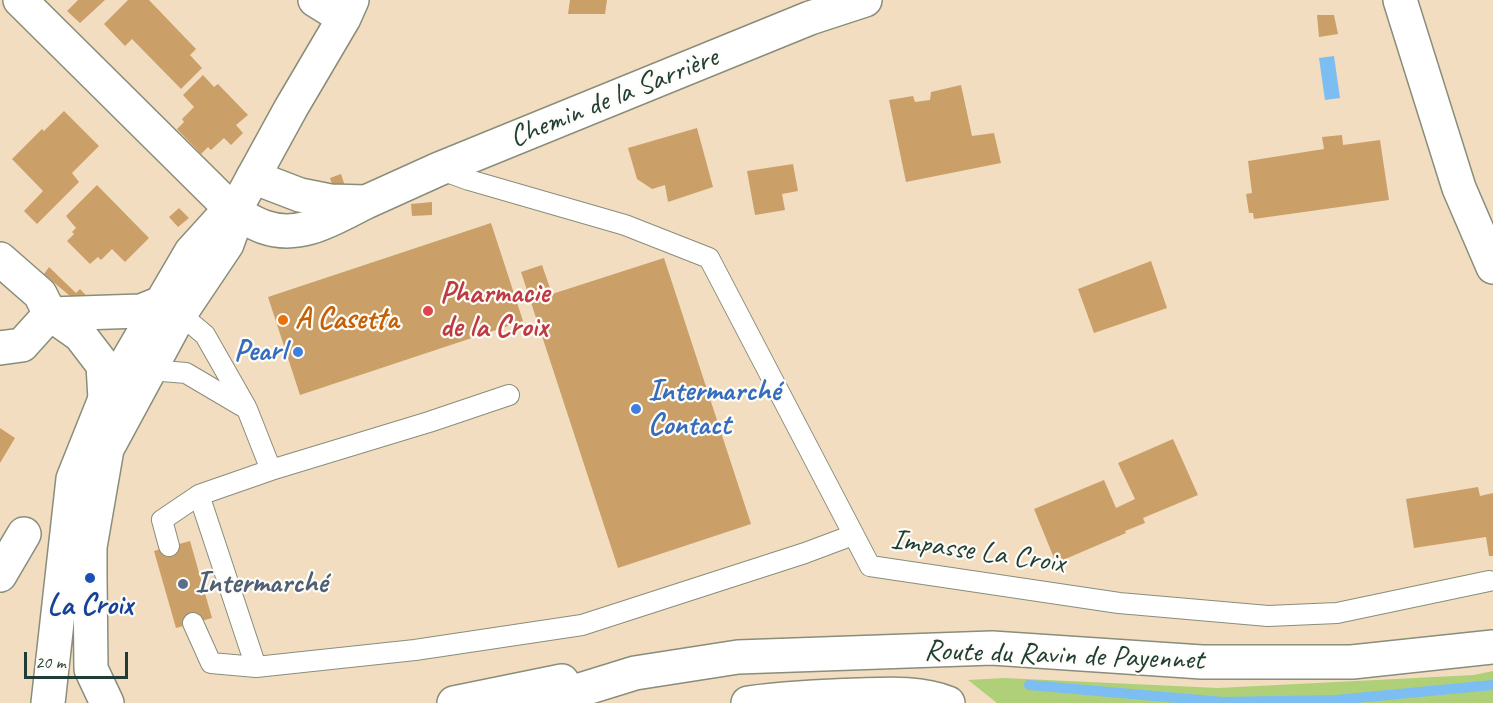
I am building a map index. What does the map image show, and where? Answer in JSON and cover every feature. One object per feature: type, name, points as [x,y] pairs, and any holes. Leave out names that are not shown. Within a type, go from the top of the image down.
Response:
[{"type":"street","name":"Chemin de la Sarrière","points":[[20,0],[234,212],[265,227],[283,231],[302,231],[319,225],[366,201],[808,9],[865,0]]},
{"type":"street","points":[[48,703],[73,479],[105,399],[170,308],[227,244],[232,230],[234,212],[348,9],[315,0]]},
{"type":"street","points":[[1400,0],[1459,188],[1493,267]]},
{"type":"street","points":[[253,177],[300,195],[330,201],[366,201]]},
{"type":"street","points":[[0,259],[40,294],[50,314],[80,334],[103,364],[105,399]]},
{"type":"street","points":[[0,348],[22,345],[50,314],[170,308]]},
{"type":"street","points":[[107,703],[91,669],[90,547],[107,449],[150,370],[170,308]]},
{"type":"street","points":[[0,575],[24,534]]},
{"type":"street","name":"Route du Ravin de Payennet","points":[[635,673],[738,657],[900,650],[992,648],[1202,662],[1352,662],[1493,647]]},
{"type":"street","points":[[454,703],[604,672],[635,673]]},
{"type":"street","points":[[538,703],[635,673]]},
{"type":"street","points":[[748,703],[795,696],[903,694],[936,698],[948,703]]},
{"type":"lane","name":"Impasse La Croix","points":[[439,169],[469,180],[625,225],[709,258],[870,566],[1119,603],[1268,616],[1337,613],[1489,581]]},
{"type":"lane","points":[[170,308],[206,335],[247,409],[271,470]]},
{"type":"lane","points":[[150,370],[186,373],[247,409]]},
{"type":"lane","points":[[169,546],[162,520],[199,495],[510,394]]},
{"type":"lane","points":[[199,495],[256,667]]},
{"type":"lane","points":[[193,623],[211,663],[256,667],[415,650],[582,625],[805,553],[853,535]]},
{"type":"green space","points":[[1493,671],[1493,703],[997,703],[968,680],[1004,678],[1218,688],[1474,675]]},
{"type":"water","points":[[1334,56],[1340,98],[1325,100],[1319,58]]},
{"type":"building","points":[[78,0],[105,0],[80,23],[67,11]]},
{"type":"building","points":[[128,0],[149,0],[196,49],[190,55],[202,68],[181,89],[132,39],[125,46],[104,24]]},
{"type":"building","points":[[570,0],[607,0],[605,14],[568,14]]},
{"type":"building","points":[[1317,15],[1334,15],[1338,34],[1319,37]]},
{"type":"building","points":[[203,75],[214,87],[218,84],[248,115],[236,125],[243,133],[231,145],[224,138],[211,150],[208,147],[201,154],[177,129],[184,122],[182,119],[194,107],[183,95]]},
{"type":"building","points":[[961,85],[972,136],[994,133],[1001,163],[906,182],[889,100],[913,96],[915,102],[930,100],[931,92]]},
{"type":"building","points":[[64,111],[99,146],[72,173],[79,182],[37,224],[24,211],[43,191],[12,159]]},
{"type":"building","points":[[697,128],[713,187],[668,202],[665,185],[652,189],[637,179],[628,148]]},
{"type":"building","points":[[1342,135],[1343,145],[1380,140],[1389,200],[1254,219],[1253,213],[1249,213],[1246,194],[1252,193],[1248,161],[1324,149],[1322,137]]},
{"type":"building","points":[[793,164],[798,191],[782,194],[785,210],[755,215],[747,171]]},
{"type":"building","points":[[341,174],[345,186],[334,190],[330,178]]},
{"type":"building","points":[[97,185],[149,238],[125,262],[112,249],[101,260],[98,257],[90,264],[67,241],[76,228],[66,216]]},
{"type":"building","points":[[432,202],[432,215],[412,216],[411,204]]},
{"type":"building","points":[[179,208],[189,218],[178,227],[169,217]]},
{"type":"building","points":[[491,223],[523,321],[300,395],[268,297]]},
{"type":"building","points":[[664,258],[751,524],[618,568],[521,272],[542,265],[552,294]]},
{"type":"building","points":[[1151,261],[1167,308],[1094,333],[1078,289]]},
{"type":"building","points":[[49,267],[76,293],[80,289],[97,307],[90,313],[44,274]]},
{"type":"building","points":[[0,428],[15,438],[0,463]]},
{"type":"building","points":[[1173,439],[1198,495],[1143,518],[1145,523],[1125,531],[1126,533],[1056,563],[1034,509],[1104,480],[1116,508],[1135,499],[1118,463]]},
{"type":"building","points":[[1478,487],[1480,496],[1493,493],[1493,556],[1489,556],[1486,537],[1414,548],[1406,499]]},
{"type":"building","points":[[190,541],[212,618],[176,628],[154,551]]},
{"type":"waterway","points":[[1029,685],[1223,702],[1336,700],[1493,685]]},
{"type":"place","name":"Pharmacie de la Croix","points":[[428,311]]},
{"type":"place","name":"A Casetta","points":[[283,320]]},
{"type":"place","name":"Pearl","points":[[298,352]]},
{"type":"place","name":"Intermarché Contact","points":[[636,409]]},
{"type":"place","name":"La Croix","points":[[90,578]]},
{"type":"place","name":"Intermarché","points":[[183,584]]}]
